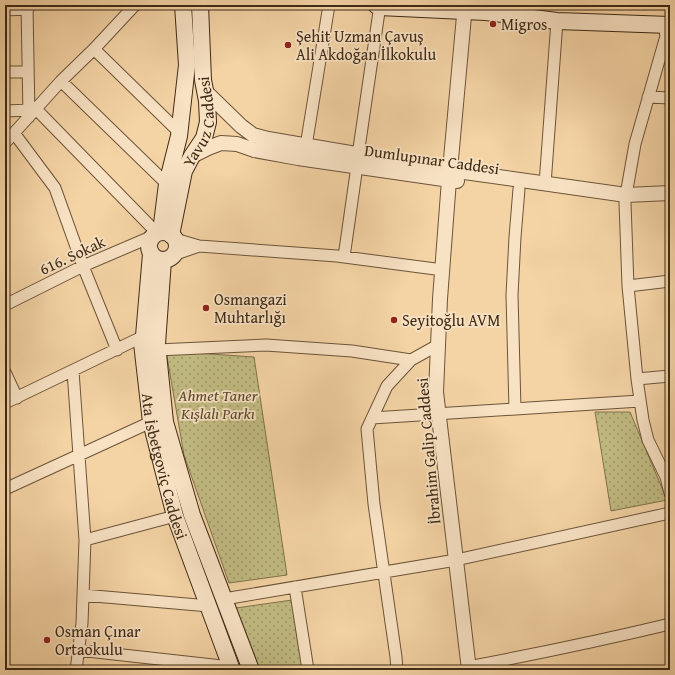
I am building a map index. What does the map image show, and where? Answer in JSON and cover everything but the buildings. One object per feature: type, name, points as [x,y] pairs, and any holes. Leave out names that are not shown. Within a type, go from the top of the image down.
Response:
[{"type":"main road","name":"Yavuz Caddesi","points":[[163,235],[167,184],[179,132],[187,65],[184,5]]},
{"type":"main road","name":"Yavuz Caddesi","points":[[163,235],[184,171],[204,138],[208,122],[207,101],[203,80],[200,5]]},
{"type":"main road","points":[[378,6],[465,8],[557,22],[667,25]]},
{"type":"main road","points":[[163,235],[176,245],[176,250],[162,257],[149,248],[150,241],[163,235]]},
{"type":"main road","name":"Ata İsbetgoviç Caddesi","points":[[162,257],[142,343],[151,422],[175,516],[232,668]]},
{"type":"main road","name":"Ata İsbetgoviç Caddesi","points":[[162,257],[157,344],[165,422],[192,515],[251,670]]},
{"type":"street","points":[[5,143],[61,81],[136,5]]},
{"type":"street","points":[[306,146],[329,5]]},
{"type":"street","points":[[344,257],[378,6]]},
{"type":"street","points":[[5,10],[28,7],[28,72],[32,112]]},
{"type":"street","name":"İbrahim Galip Caddesi","points":[[465,8],[450,175],[436,392],[468,668]]},
{"type":"street","points":[[545,184],[557,22]]},
{"type":"street","points":[[667,25],[666,36],[635,144],[626,199],[628,286],[640,401],[648,440],[666,477],[670,493]]},
{"type":"street","points":[[94,49],[179,132]]},
{"type":"street","points":[[5,72],[28,72]]},
{"type":"street","points":[[61,81],[167,184]]},
{"type":"street","points":[[205,91],[253,135],[306,146],[358,160]]},
{"type":"street","points":[[648,97],[670,98]]},
{"type":"street","points":[[5,111],[32,112],[163,235],[199,246],[344,257],[443,270]]},
{"type":"street","points":[[14,133],[54,188],[83,266],[117,350]]},
{"type":"street","name":"Dumlupınar Caddesi","points":[[192,156],[221,143],[237,144],[254,150],[298,158],[358,160],[450,175],[519,189],[600,199],[670,201]]},
{"type":"street","points":[[450,175],[545,184],[626,199]]},
{"type":"street","points":[[515,409],[512,295],[519,189]]},
{"type":"street","name":"Dumlupınar Caddesi","points":[[626,199],[670,193]]},
{"type":"street","name":"616. Sokak","points":[[5,305],[83,266],[163,235]]},
{"type":"street","points":[[162,257],[199,246]]},
{"type":"street","points":[[628,286],[670,281]]},
{"type":"street","points":[[5,403],[144,336]]},
{"type":"street","points":[[158,350],[266,345],[352,351],[411,360]]},
{"type":"street","points":[[397,670],[374,504],[367,429],[387,386],[411,360],[438,345]]},
{"type":"street","points":[[73,371],[85,540],[82,623],[76,670]]},
{"type":"street","points":[[5,372],[17,398]]},
{"type":"street","points":[[637,380],[670,376]]},
{"type":"street","points":[[372,418],[640,401]]},
{"type":"street","points":[[5,489],[151,422]]},
{"type":"street","points":[[224,599],[456,560],[670,513]]},
{"type":"street","points":[[85,540],[175,516]]},
{"type":"street","points":[[295,587],[308,670]]},
{"type":"street","points":[[83,595],[208,606]]},
{"type":"street","points":[[468,668],[552,651],[670,624]]},
{"type":"street","points":[[78,650],[232,668]]},
{"type":"green space","name":"Ahmet Taner Kışlalı Parkı","points":[[166,351],[254,357],[287,575],[229,583],[184,455]]},
{"type":"green space","points":[[595,412],[630,412],[667,500],[611,511]]},
{"type":"green space","points":[[292,600],[303,670],[258,670],[236,608]]},
{"type":"place","name":"Migros","points":[[493,24]]},
{"type":"place","name":"Şehit Uzman Çavuş Ali Akdoğan İlkokulu","points":[[288,45]]},
{"type":"place","name":"Osmangazi Muhtarlığı","points":[[206,308]]},
{"type":"place","name":"Seyitoğlu AVM","points":[[394,320]]},
{"type":"place","name":"Osman Çınar Ortaokulu","points":[[47,640]]}]
